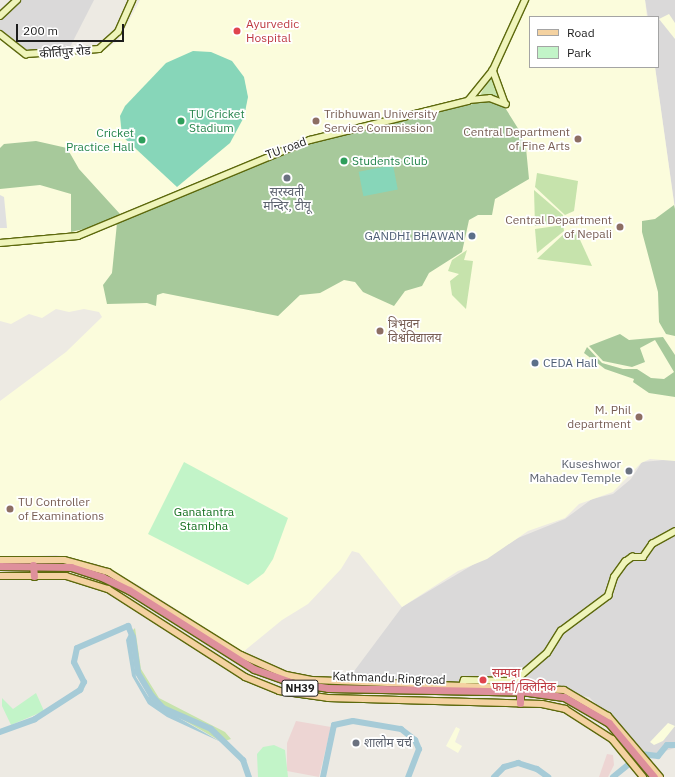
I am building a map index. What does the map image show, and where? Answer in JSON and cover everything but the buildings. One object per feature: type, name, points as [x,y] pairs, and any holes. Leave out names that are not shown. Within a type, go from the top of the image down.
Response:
[{"type":"highway","name":"Kathmandu Ringroad","points":[[0,566],[33,570],[71,567],[115,583],[241,662],[279,679],[328,688],[461,689],[520,697]]},
{"type":"highway","name":"Kathmandu Ringroad","points":[[0,570],[73,571],[109,583],[232,662],[280,684],[333,692],[520,697],[556,695],[582,704],[609,723],[650,775]]},
{"type":"main road","points":[[0,560],[64,560],[112,574],[241,655],[286,675],[312,680],[461,689],[564,690],[594,705],[626,745]]},
{"type":"main road","points":[[0,576],[33,570]]},
{"type":"main road","points":[[520,697],[553,705],[572,712],[626,745]]},
{"type":"main road","points":[[650,775],[660,777]]},
{"type":"street","points":[[0,16],[17,0]]},
{"type":"street","name":"कीर्तिपुर रोड","points":[[0,34],[26,54],[99,49],[118,32],[132,0]]},
{"type":"street","points":[[468,101],[493,70],[525,0]]},
{"type":"street","name":"TU road","points":[[0,244],[78,236],[310,140],[468,101],[490,98],[506,104],[493,70]]},
{"type":"street","points":[[461,689],[464,680],[506,681],[518,678],[547,654],[560,631],[608,596],[614,577],[625,562],[632,557],[643,557],[652,544],[675,530]]},
{"type":"shaded area","points":[[21,0],[94,0],[69,49],[27,51],[0,29],[0,19]]},
{"type":"shaded area","name":"त्रिभुवन विश्वविद्यालय","points":[[140,0],[645,0],[647,16],[529,16],[529,68],[655,68],[675,210],[675,461],[650,459],[641,463],[613,492],[579,504],[565,518],[528,531],[487,559],[458,571],[402,607],[359,553],[352,551],[341,569],[308,604],[282,620],[243,652],[140,586],[97,564],[56,555],[0,558],[0,401],[66,352],[102,317],[99,312],[84,309],[69,312],[56,309],[42,318],[29,314],[11,324],[0,321],[0,38],[16,53],[27,56],[97,54],[118,41]]},
{"type":"shaded area","points":[[645,0],[675,0],[675,209],[655,68],[659,68],[659,16],[648,16]]},
{"type":"shaded area","points":[[669,14],[675,23],[675,39],[659,19]]},
{"type":"shaded area","points":[[0,195],[4,197],[7,228],[0,228]]},
{"type":"shaded area","points":[[675,459],[675,748],[648,756],[589,697],[495,686],[349,678],[402,607],[518,538],[565,519],[592,499],[613,494],[631,479],[642,462]]},
{"type":"shaded area","points":[[296,721],[331,727],[319,777],[287,771],[287,743]]},
{"type":"shaded area","points":[[668,723],[675,726],[663,741],[654,745],[650,742]]},
{"type":"shaded area","points":[[456,727],[460,729],[455,742],[462,746],[458,753],[446,746]]},
{"type":"shaded area","points":[[607,754],[613,755],[614,765],[608,777],[599,777]]},
{"type":"green space","name":"TU Cricket Stadium","points":[[193,51],[211,52],[232,61],[244,77],[248,97],[244,117],[230,143],[177,187],[122,136],[120,116],[125,106],[166,63]]},
{"type":"green space","points":[[489,79],[493,79],[499,96],[479,97]]},
{"type":"green space","points":[[490,100],[504,106],[519,130],[526,148],[529,179],[495,199],[492,215],[478,215],[469,220],[462,252],[429,273],[422,286],[405,291],[394,306],[363,292],[355,282],[344,280],[320,293],[300,295],[278,316],[163,293],[157,295],[156,306],[147,303],[107,304],[103,285],[112,273],[117,223],[310,142]]},
{"type":"green space","points":[[36,141],[67,148],[79,169],[120,214],[101,225],[71,232],[71,194],[40,185],[0,189],[0,148],[4,144]]},
{"type":"green space","points":[[393,165],[398,190],[363,196],[359,172]]},
{"type":"green space","points":[[537,173],[578,181],[574,211],[565,215],[535,187]]},
{"type":"green space","points":[[534,190],[563,215],[563,222],[535,226]]},
{"type":"green space","points":[[674,205],[675,336],[666,334],[659,322],[658,292],[642,232],[642,221],[655,219]]},
{"type":"green space","points":[[563,225],[564,231],[537,253],[535,229]]},
{"type":"green space","points":[[576,231],[592,266],[537,259],[566,232]]},
{"type":"green space","points":[[467,250],[464,260],[473,261],[466,309],[452,295],[450,281],[459,274],[448,271],[452,260]]},
{"type":"green space","points":[[620,334],[629,340],[663,337],[675,355],[675,397],[649,393],[633,382],[634,379],[605,369],[584,353],[587,347],[602,363],[623,369],[637,369],[651,378],[664,379],[674,372],[655,340],[640,348],[645,362],[632,367],[603,361],[589,346]]},
{"type":"green space","name":"Ganatantra Stambha","points":[[184,462],[288,518],[273,559],[264,573],[248,585],[148,534]]},
{"type":"green space","points":[[135,628],[141,669],[159,698],[225,732],[231,739],[222,742],[161,707],[149,696],[136,672],[131,632]]},
{"type":"green space","points":[[36,693],[44,711],[11,725],[2,706],[2,698],[13,709]]},
{"type":"green space","points":[[274,745],[285,750],[288,777],[258,777],[257,754],[263,747]]},
{"type":"water","points":[[130,632],[136,677],[148,696],[160,707],[221,742],[167,717],[148,704],[132,676],[126,640]]},
{"type":"waterway","points":[[0,732],[35,719],[80,690],[84,682],[74,662],[77,648],[128,626],[133,637],[138,673],[152,696],[163,708],[211,729],[243,760],[249,777]]},
{"type":"waterway","points":[[323,777],[334,725],[353,721],[401,729],[415,740],[419,749],[408,777]]},
{"type":"waterway","points":[[613,777],[641,754],[658,756],[667,745],[675,745]]},
{"type":"waterway","points":[[494,777],[504,767],[518,763],[537,769],[548,777]]},
{"type":"place","name":"Ayurvedic Hospital","points":[[237,31]]},
{"type":"place","name":"TU Cricket Stadium","points":[[181,121]]},
{"type":"place","name":"Tribhuwan University Service Commission","points":[[316,121]]},
{"type":"place","name":"Central Department of Fine Arts","points":[[578,139]]},
{"type":"place","name":"Cricket Practice Hall","points":[[142,140]]},
{"type":"place","name":"Students Club","points":[[344,161]]},
{"type":"place","name":"सरस्वती मन्दिर, टीयू","points":[[287,178]]},
{"type":"place","name":"Central Department of Nepali","points":[[620,227]]},
{"type":"place","name":"GANDHI BHAWAN","points":[[472,236]]},
{"type":"place","name":"त्रिभुवन विश्वविद्यालय","points":[[380,331]]},
{"type":"place","name":"CEDA Hall","points":[[535,363]]},
{"type":"place","name":"M. Phil department","points":[[639,417]]},
{"type":"place","name":"Kuseshwor Mahadev Temple","points":[[629,471]]},
{"type":"place","name":"TU Controller of Examinations","points":[[10,509]]},
{"type":"place","name":"सम्पदा फार्मा/क्लिनिक","points":[[483,680]]},
{"type":"place","name":"शालोम चर्च","points":[[356,743]]}]
